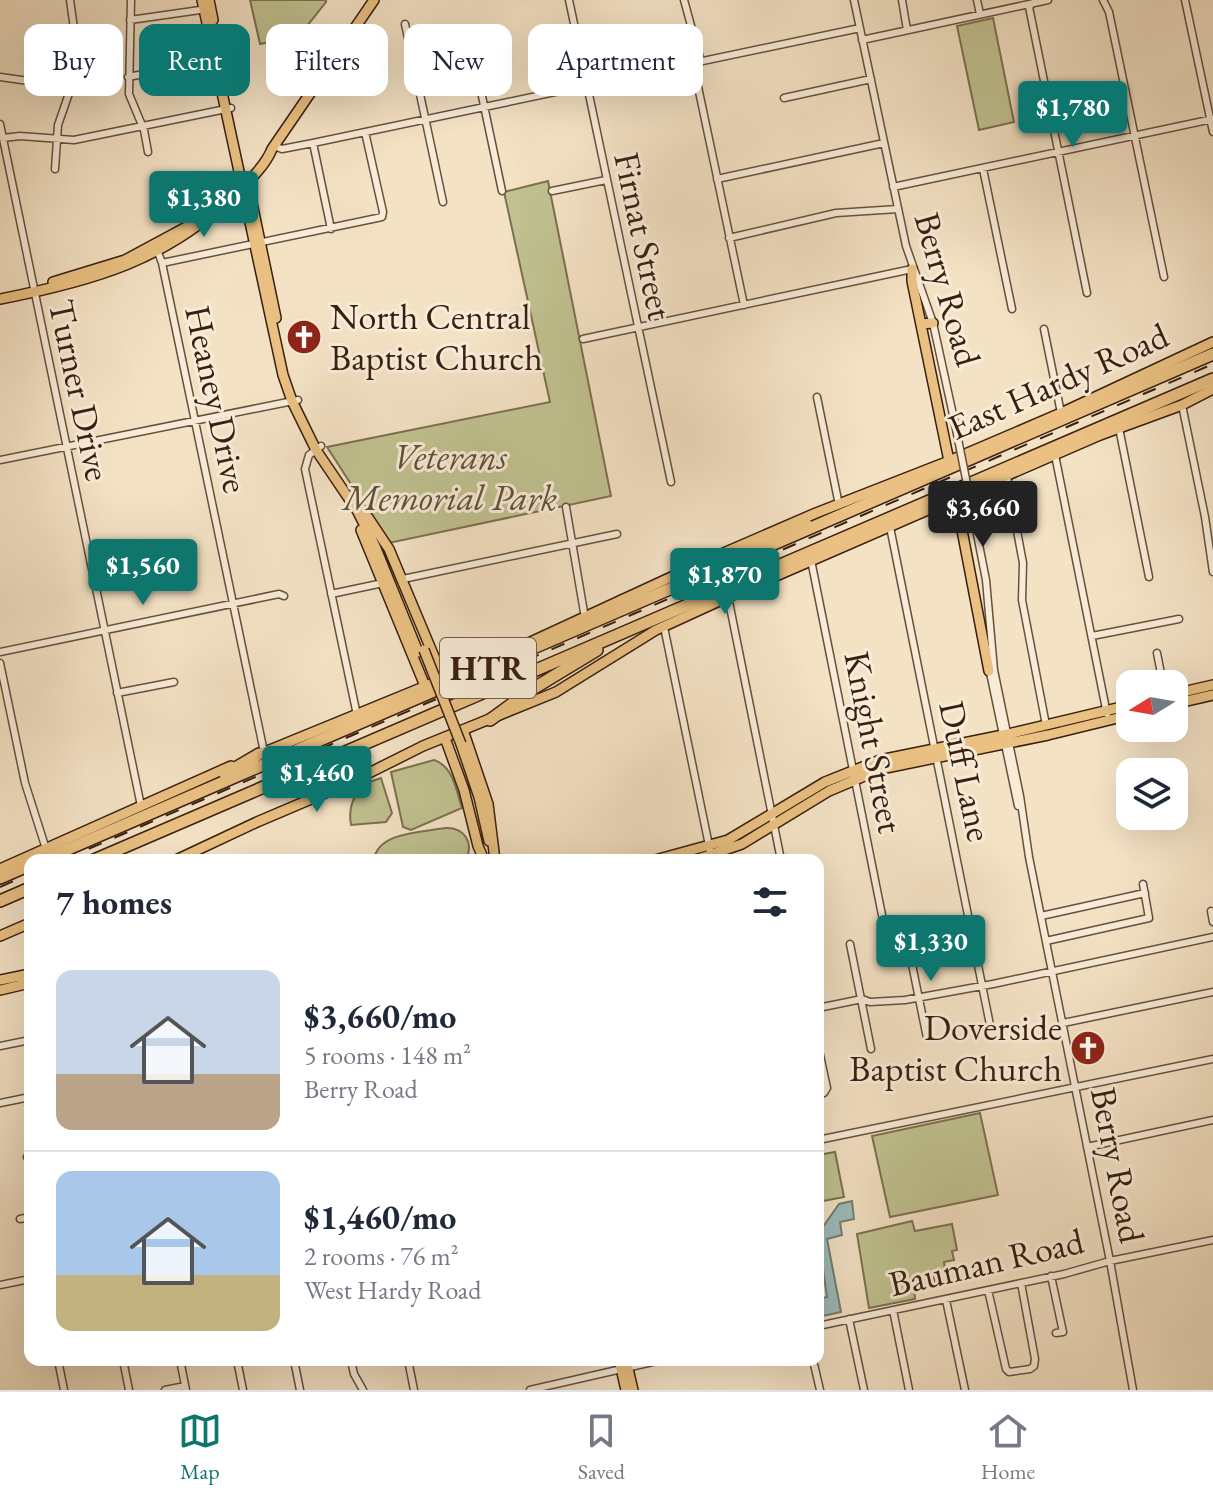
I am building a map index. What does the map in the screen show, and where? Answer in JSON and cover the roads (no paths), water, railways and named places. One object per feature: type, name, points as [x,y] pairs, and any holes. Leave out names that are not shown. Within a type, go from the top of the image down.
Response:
[{"type":"highway","name":"HTR","points":[[44,854],[86,842],[890,495],[1213,351]]},
{"type":"highway","points":[[1119,424],[1213,384]]},
{"type":"highway","name":"HTR","points":[[108,854],[628,630],[1119,424]]},
{"type":"highway","points":[[622,601],[793,528],[890,495]]},
{"type":"highway","points":[[490,720],[628,630]]},
{"type":"highway","points":[[86,842],[103,830],[219,777],[262,753]]},
{"type":"highway","points":[[0,878],[24,868]]},
{"type":"highway","points":[[0,901],[24,891]]},
{"type":"main road","points":[[0,292],[101,276],[156,248],[178,241],[244,182],[273,147],[374,0]]},
{"type":"main road","points":[[207,4],[211,24]]},
{"type":"main road","points":[[225,96],[279,350],[295,401],[375,546],[421,651]]},
{"type":"main road","points":[[912,269],[949,461]]},
{"type":"main road","points":[[0,299],[33,289]]},
{"type":"main road","points":[[921,324],[933,323]]},
{"type":"main road","name":"East Hardy Road","points":[[44,854],[141,806],[357,715],[423,681],[443,678],[585,618],[719,555],[1061,413],[1213,342]]},
{"type":"main road","points":[[190,854],[456,744],[463,730],[556,692],[664,627],[811,560],[1007,477],[1119,424],[1182,405],[1213,384]]},
{"type":"main road","points":[[319,448],[385,541],[443,678]]},
{"type":"main road","points":[[341,487],[423,681],[433,677],[438,665]]},
{"type":"main road","points":[[956,499],[983,606],[989,671]]},
{"type":"main road","points":[[365,513],[381,545],[479,797],[493,854]]},
{"type":"main road","points":[[1188,691],[1213,685]]},
{"type":"main road","points":[[1188,701],[1213,695]]},
{"type":"main road","points":[[710,854],[728,840],[772,820],[825,782],[854,774],[880,760],[1005,739],[1116,712]]},
{"type":"main road","points":[[1108,716],[1116,716]]},
{"type":"main road","points":[[463,730],[456,744],[473,799],[484,854]]},
{"type":"main road","name":"East Hardy Road","points":[[0,869],[24,861]]},
{"type":"main road","points":[[0,936],[24,926]]},
{"type":"main road","points":[[0,980],[24,979]]},
{"type":"main road","points":[[0,990],[24,980]]},
{"type":"main road","points":[[624,1366],[626,1390]]},
{"type":"main road","points":[[625,1366],[633,1390]]},
{"type":"street","points":[[70,0],[73,24]]},
{"type":"street","points":[[131,0],[128,77],[131,101],[142,126],[148,152]]},
{"type":"street","name":"Firnat Street","points":[[569,0],[574,24]]},
{"type":"street","points":[[684,0],[689,24]]},
{"type":"street","name":"Berry Road","points":[[854,0],[912,269],[933,323],[955,424],[975,524],[983,606],[1005,739]]},
{"type":"street","points":[[902,0],[907,30]]},
{"type":"street","points":[[977,0],[980,14]]},
{"type":"street","points":[[862,40],[1048,0]]},
{"type":"street","points":[[1103,0],[1109,12],[1164,277]]},
{"type":"street","points":[[1185,0],[1213,132]]},
{"type":"street","points":[[1035,2],[1029,8],[1087,293]]},
{"type":"street","points":[[130,20],[207,4]]},
{"type":"street","points":[[703,62],[860,28]]},
{"type":"street","points":[[128,77],[139,75]]},
{"type":"street","points":[[0,77],[24,80]]},
{"type":"street","points":[[784,98],[871,79]]},
{"type":"street","points":[[55,169],[55,140],[67,96]]},
{"type":"street","points":[[420,96],[443,202]]},
{"type":"street","points":[[482,96],[502,191]]},
{"type":"street","points":[[273,147],[282,149],[313,143],[535,96]]},
{"type":"street","name":"Firnat Street","points":[[588,96],[671,482]]},
{"type":"street","points":[[703,96],[744,305]]},
{"type":"street","points":[[3,138],[20,136],[74,140],[228,109]]},
{"type":"street","points":[[893,187],[1212,120]]},
{"type":"street","name":"Turner Drive","points":[[0,124],[141,806]]},
{"type":"street","points":[[162,263],[379,219],[383,212],[365,132]]},
{"type":"street","points":[[313,143],[331,229]]},
{"type":"street","points":[[717,179],[884,143]]},
{"type":"street","points":[[983,169],[1012,309]]},
{"type":"street","points":[[552,191],[606,180]]},
{"type":"street","points":[[729,238],[836,213],[898,209]]},
{"type":"street","name":"Heaney Drive","points":[[156,248],[162,263],[262,753]]},
{"type":"street","points":[[583,339],[912,269]]},
{"type":"street","points":[[1044,329],[1061,413]]},
{"type":"street","points":[[817,397],[839,505]]},
{"type":"street","points":[[0,460],[295,401]]},
{"type":"street","points":[[1182,405],[1213,572]]},
{"type":"street","points":[[1119,424],[1149,577]]},
{"type":"street","points":[[319,448],[307,458],[305,469],[357,715]]},
{"type":"street","points":[[1055,455],[1108,716]]},
{"type":"street","points":[[1007,477],[1023,563],[1022,600],[1047,730]]},
{"type":"street","points":[[566,507],[585,618]]},
{"type":"street","name":"Duff Lane","points":[[890,527],[990,1025]]},
{"type":"street","points":[[403,579],[617,534]]},
{"type":"street","name":"Knight Street","points":[[811,560],[886,935]]},
{"type":"street","points":[[331,594],[383,583]]},
{"type":"street","points":[[0,652],[279,594],[284,596]]},
{"type":"street","points":[[728,597],[780,854]]},
{"type":"street","points":[[1092,636],[1179,619]]},
{"type":"street","points":[[664,627],[710,854]]},
{"type":"street","name":"Berry Road","points":[[991,641],[989,671],[1053,971],[1133,1390]]},
{"type":"street","points":[[1157,653],[1160,670]]},
{"type":"street","points":[[0,663],[25,783],[44,854]]},
{"type":"street","points":[[117,693],[174,682]]},
{"type":"street","points":[[1046,941],[1147,919],[1150,917],[1143,884]]},
{"type":"street","points":[[1041,916],[1145,893]]},
{"type":"street","points":[[1211,911],[1213,922]]},
{"type":"street","points":[[906,935],[927,1038]]},
{"type":"street","points":[[824,1007],[862,999],[870,1002],[919,997],[1213,937]]},
{"type":"street","points":[[850,944],[871,1049]]},
{"type":"street","points":[[1063,1023],[1213,992]]},
{"type":"street","points":[[0,1046],[24,1041]]},
{"type":"street","points":[[824,1139],[1213,1059]]},
{"type":"street","points":[[824,1074],[827,1088],[824,1093]]},
{"type":"street","points":[[0,1103],[24,1098]]},
{"type":"street","points":[[1087,1147],[1213,1120]]},
{"type":"street","points":[[20,1219],[24,1218]]},
{"type":"street","name":"Bauman Road","points":[[824,1325],[946,1300],[1110,1261],[1212,1243]]},
{"type":"street","points":[[1051,1276],[1063,1332],[1056,1333]]},
{"type":"street","points":[[0,1285],[24,1280]]},
{"type":"street","points":[[988,1290],[1006,1369],[1017,1372],[1034,1366],[1035,1359],[1021,1283]]},
{"type":"street","points":[[946,1300],[965,1390]]},
{"type":"street","points":[[893,1310],[909,1390]]},
{"type":"street","points":[[849,1319],[864,1390]]},
{"type":"street","points":[[59,1366],[64,1390]]},
{"type":"street","points":[[124,1366],[129,1390]]},
{"type":"street","points":[[165,1390],[186,1388],[181,1366]]},
{"type":"street","points":[[238,1366],[243,1390]]},
{"type":"street","points":[[295,1366],[300,1390]]},
{"type":"street","points":[[352,1366],[363,1390]]},
{"type":"street","points":[[409,1366],[414,1390]]},
{"type":"street","points":[[530,1390],[569,1382],[618,1366]]},
{"type":"street","points":[[814,1366],[820,1390]]},
{"type":"street","points":[[569,1382],[571,1390]]},
{"type":"water","points":[[852,1201],[854,1219],[840,1222],[842,1235],[827,1239],[841,1312],[824,1316],[824,1298],[827,1297],[824,1225],[839,1204]]},
{"type":"railway","points":[[77,854],[1213,364]]},
{"type":"railway","points":[[0,887],[24,877]]},
{"type":"place","name":"North Central Baptist Church","points":[[304,337]]},
{"type":"place","name":"Doverside Baptist Church","points":[[1088,1048]]},
{"type":"park label","name":"Veterans Memorial Park","points":[[450,476]]}]
